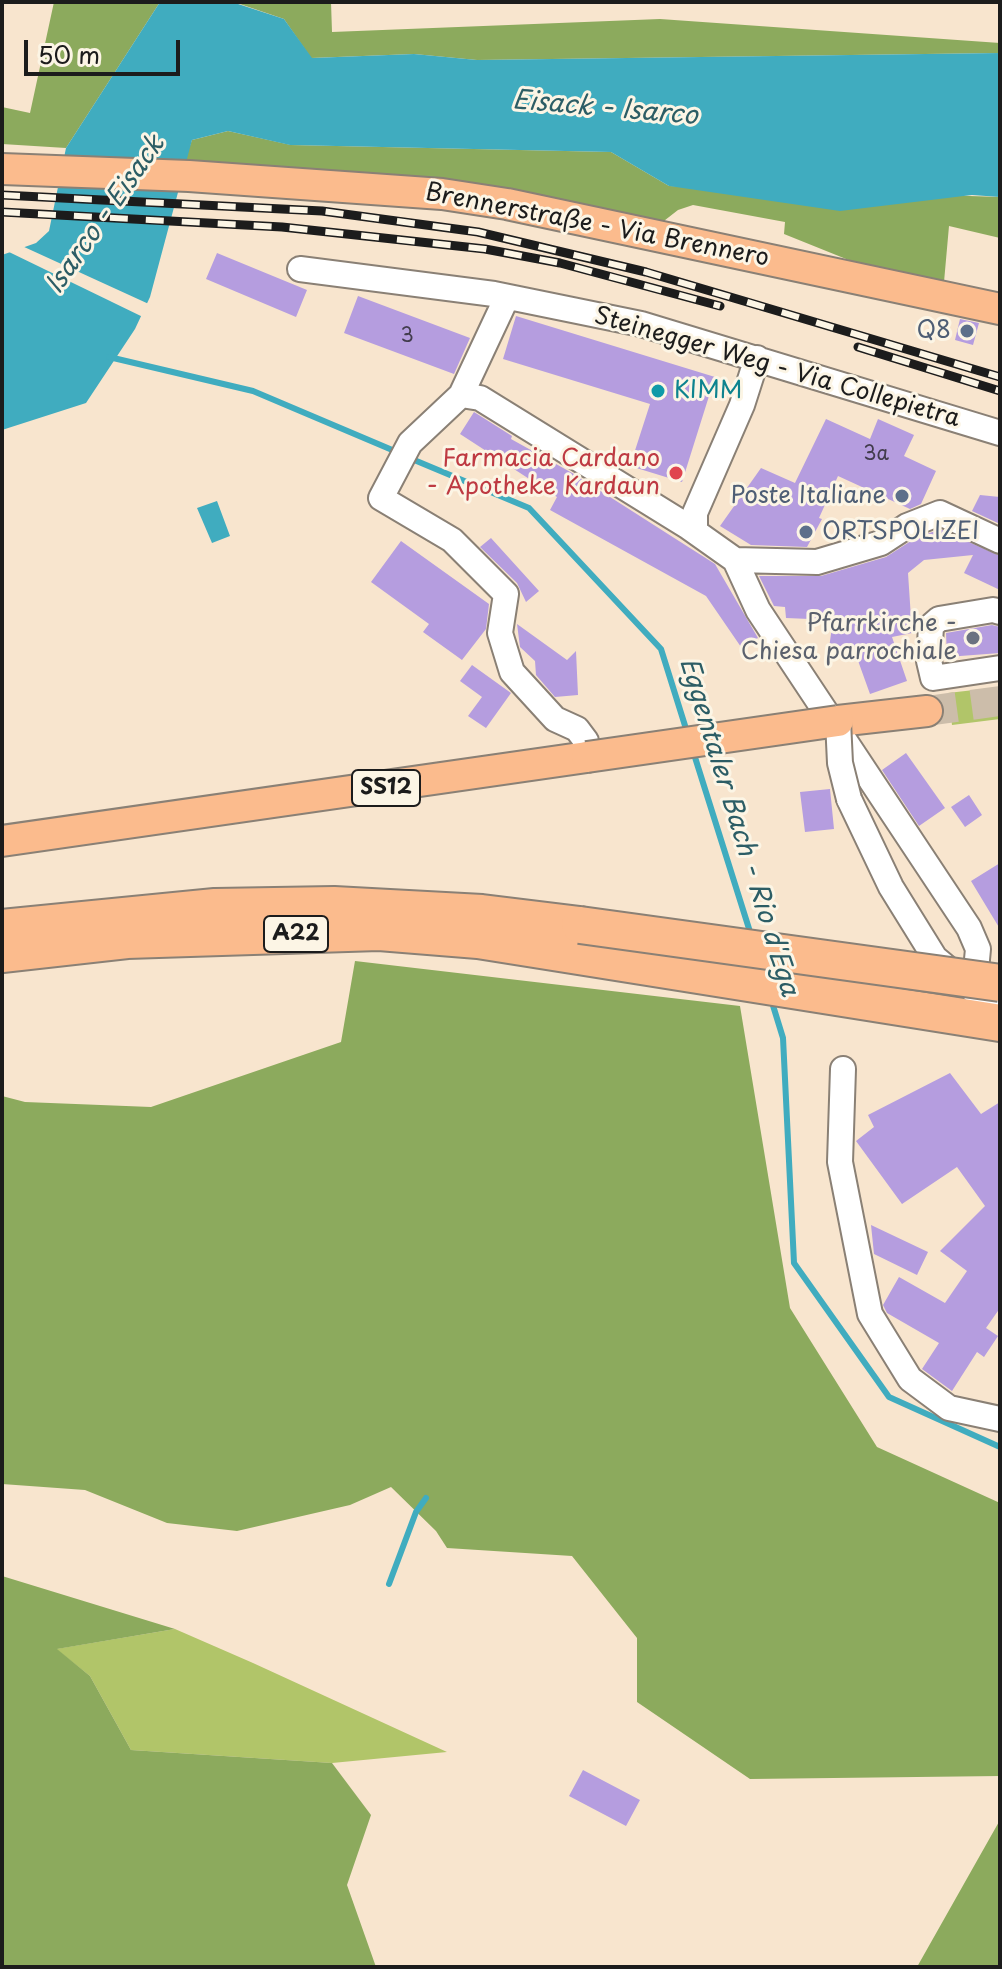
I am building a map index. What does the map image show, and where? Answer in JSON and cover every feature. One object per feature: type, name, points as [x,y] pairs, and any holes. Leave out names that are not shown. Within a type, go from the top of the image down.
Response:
[{"type":"highway","name":"A22","points":[[2,928],[200,908],[334,905],[482,913],[585,941],[1000,1023]]},
{"type":"highway","name":"A22","points":[[2,954],[127,940],[379,932],[478,940],[585,941],[987,987]]},
{"type":"main road","name":"Brennerstraße - Via Brennero","points":[[16,170],[364,186],[507,204],[1000,309]]},
{"type":"main road","name":"SS12","points":[[2,841],[587,757],[839,715],[927,711]]},
{"type":"street","name":"Steinegger Weg - Via Collepietra","points":[[300,269],[507,297],[641,324],[1000,433]]},
{"type":"street","points":[[507,297],[452,404],[410,443],[388,479],[381,498],[452,540],[506,594],[500,633],[512,672],[555,719],[577,729],[586,741],[587,757]]},
{"type":"street","points":[[695,531],[695,513],[742,405],[757,358]]},
{"type":"street","points":[[452,404],[480,398],[695,531],[735,560],[758,610],[969,928],[978,949],[987,987],[1000,1012]]},
{"type":"street","points":[[735,560],[817,562],[841,557],[881,543],[907,526],[940,513],[1000,541]]},
{"type":"street","points":[[1000,612],[993,610],[939,619],[931,626],[929,661],[933,678],[1000,668]]},
{"type":"street","points":[[797,669],[839,715],[840,763],[849,799],[918,934],[935,958],[987,987]]},
{"type":"street","points":[[843,1069],[840,1162],[870,1314],[910,1379],[949,1408],[1000,1419]]},
{"type":"green space","points":[[54,2],[160,2],[66,148],[2,144],[2,107],[30,113]]},
{"type":"green space","points":[[331,2],[332,32],[660,19],[1000,43],[1000,53],[477,60],[414,54],[311,58],[284,19],[237,3]]},
{"type":"green space","points":[[228,131],[291,145],[611,152],[669,186],[1000,197],[1000,238],[949,226],[944,282],[861,265],[784,234],[785,222],[693,205],[678,210],[660,224],[185,159],[192,140]]},
{"type":"green space","points":[[1000,687],[1000,719],[952,725],[948,693]]},
{"type":"green space","points":[[355,961],[740,1006],[790,1308],[877,1447],[1000,1503],[1000,1776],[750,1779],[637,1702],[637,1638],[572,1556],[447,1548],[436,1531],[391,1487],[350,1505],[237,1531],[167,1523],[85,1490],[2,1484],[2,1096],[25,1102],[151,1107],[341,1042]]},
{"type":"green space","points":[[2,1576],[175,1629],[57,1649],[90,1676],[131,1750],[332,1763],[371,1815],[347,1885],[376,1967],[2,1967]]},
{"type":"green space","points":[[175,1629],[447,1752],[332,1763],[131,1750],[90,1676],[56,1649]]},
{"type":"green space","points":[[1000,1820],[1000,1967],[917,1967]]},
{"type":"water","points":[[160,2],[232,2],[284,19],[312,58],[414,54],[477,60],[1000,53],[1000,197],[972,195],[840,211],[669,186],[611,152],[290,145],[228,131],[192,140],[150,297],[135,329],[86,403],[2,430],[2,255],[36,243],[49,231],[66,148]]},
{"type":"water","points":[[217,501],[230,536],[212,543],[197,508]]},
{"type":"pier","points":[[22,246],[151,305],[145,318],[9,252]]},
{"type":"building","points":[[217,253],[307,290],[296,317],[206,279]]},
{"type":"building","points":[[358,296],[470,338],[454,374],[344,333]]},
{"type":"building","name":"KIMM","points":[[516,316],[715,377],[682,482],[630,466],[650,404],[503,359]]},
{"type":"building","name":"Q8","points":[[960,319],[979,323],[973,345],[955,340]]},
{"type":"building","points":[[474,412],[512,436],[511,439],[574,474],[715,564],[758,638],[741,647],[706,596],[550,510],[557,497],[460,434]]},
{"type":"building","points":[[826,419],[870,439],[878,419],[914,435],[904,456],[936,471],[921,504],[910,509],[838,476],[819,518],[822,519],[807,547],[751,545],[720,526],[761,468],[795,483]]},
{"type":"building","points":[[980,495],[1000,497],[1000,524],[972,511]]},
{"type":"building","points":[[940,529],[1000,556],[1000,590],[964,573],[973,555],[924,560],[908,573],[912,633],[892,637],[907,681],[870,694],[852,644],[829,648],[833,620],[786,618],[785,607],[774,606],[759,576],[821,576],[886,557],[914,539]]},
{"type":"building","points":[[491,538],[539,591],[526,602],[517,583],[480,547]]},
{"type":"building","points":[[401,541],[489,604],[486,629],[462,660],[423,632],[429,624],[371,582]]},
{"type":"building","points":[[517,624],[567,660],[576,651],[578,695],[555,697],[536,675],[535,661],[520,647]]},
{"type":"building","name":"Pfarrkirche - Chiesa parrochiale","points":[[992,625],[1000,627],[1000,653],[947,657],[946,633]]},
{"type":"building","points":[[472,665],[511,693],[486,728],[468,716],[482,697],[460,681]]},
{"type":"building","points":[[906,753],[945,808],[919,826],[882,770]]},
{"type":"building","points":[[830,789],[834,829],[805,832],[800,792]]},
{"type":"building","points":[[969,795],[982,815],[965,827],[951,807]]},
{"type":"building","points":[[1000,863],[1000,929],[971,881]]},
{"type":"building","points":[[950,1073],[981,1114],[1000,1102],[1000,1308],[986,1328],[998,1336],[984,1357],[977,1352],[952,1391],[922,1369],[939,1343],[887,1313],[883,1305],[899,1277],[945,1303],[967,1271],[940,1251],[985,1206],[957,1167],[902,1204],[856,1141],[874,1127],[868,1115]]},
{"type":"building","points":[[871,1225],[928,1252],[917,1275],[874,1254]]},
{"type":"building","points":[[583,1770],[640,1800],[626,1826],[569,1796]]},
{"type":"waterway","name":"Eggentaler Bach - Rio d'Ega","points":[[109,357],[253,391],[397,452]]},
{"type":"waterway","name":"Eggentaler Bach - Rio d'Ega","points":[[407,457],[529,508],[661,649],[687,732]]},
{"type":"waterway","name":"Eggentaler Bach - Rio d'Ega","points":[[693,751],[751,935]]},
{"type":"waterway","name":"Eggentaler Bach - Rio d'Ega","points":[[771,999],[783,1038],[794,1263],[889,1397],[1000,1447]]},
{"type":"waterway","points":[[389,1584],[416,1512],[426,1498]]},
{"type":"tunnel","points":[[927,711],[1000,701]]},
{"type":"railway","points":[[2,195],[322,211],[478,232],[646,272],[1000,377]]},
{"type":"railway","points":[[2,212],[282,227],[485,249],[560,263],[720,306]]},
{"type":"railway","points":[[858,347],[1000,391]]},
{"type":"place","name":"Q8","points":[[967,331]]},
{"type":"place","name":"KIMM","points":[[658,391]]},
{"type":"place","name":"Farmacia Cardano - Apotheke Kardaun","points":[[676,473]]},
{"type":"place","name":"Poste Italiane","points":[[902,496]]},
{"type":"place","name":"ORTSPOLIZEI","points":[[806,532]]},
{"type":"place","name":"Pfarrkirche - Chiesa parrochiale","points":[[973,638]]},
{"type":"water label","name":"Eisack - Isarco","points":[[605,109]]},
{"type":"water label","name":"Isarco - Eisack","points":[[106,215]]}]
